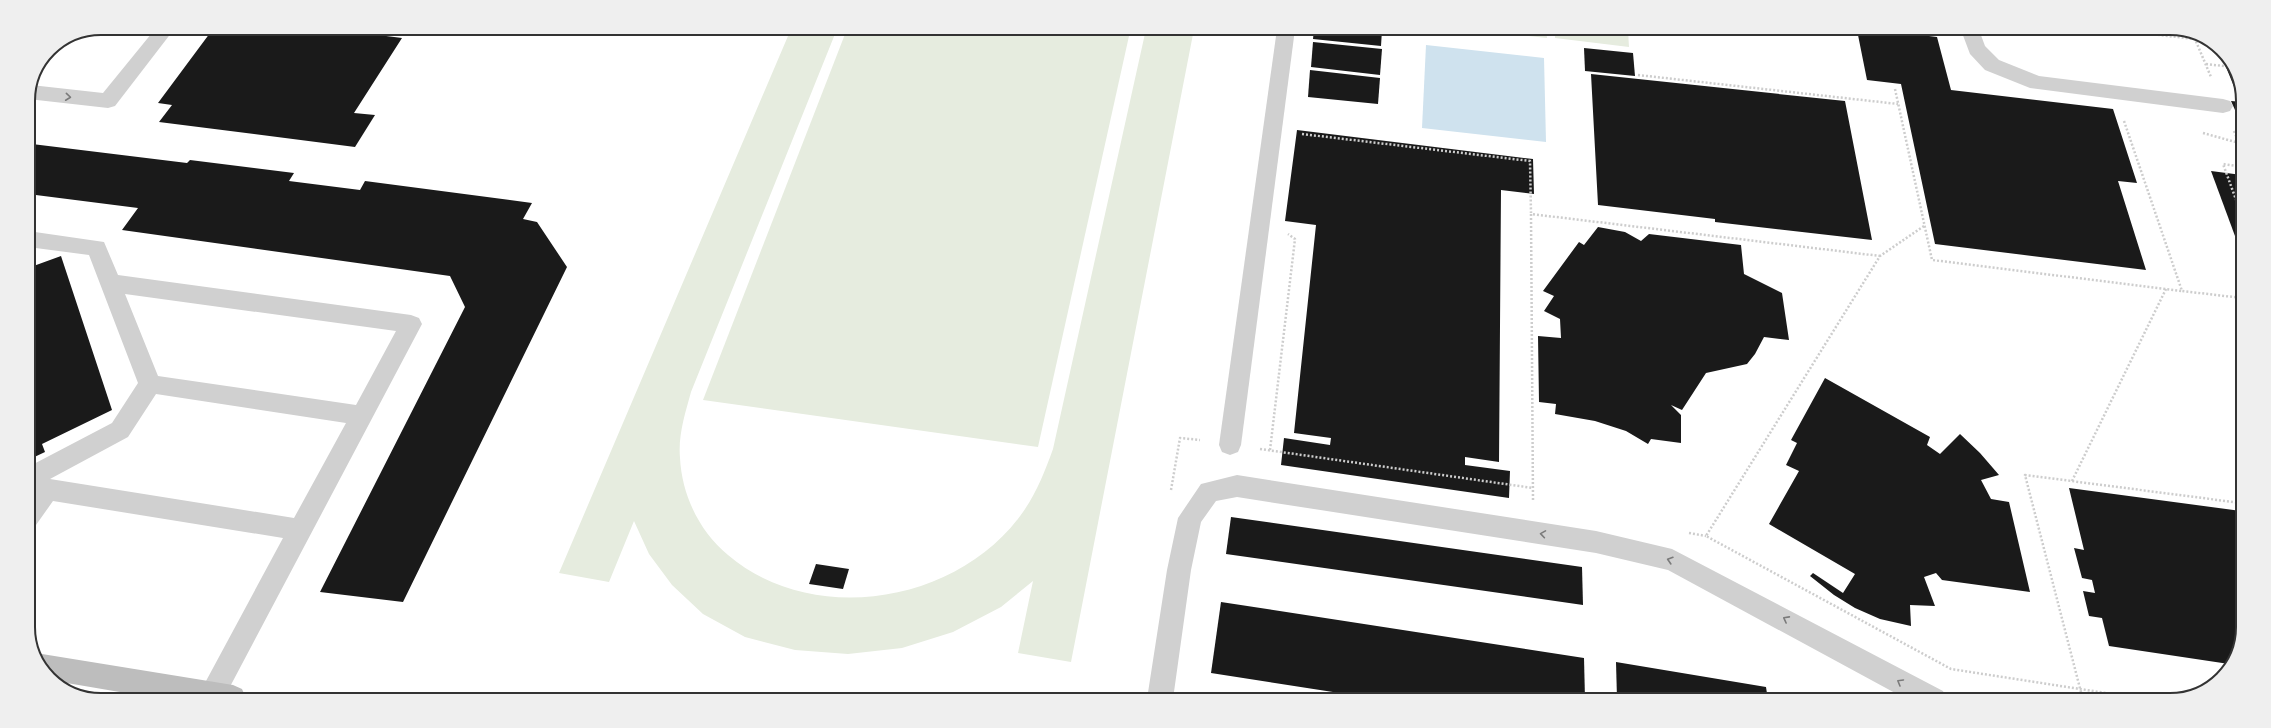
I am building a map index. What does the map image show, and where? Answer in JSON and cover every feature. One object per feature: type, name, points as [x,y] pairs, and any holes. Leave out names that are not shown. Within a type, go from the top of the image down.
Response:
[{"type":"main road","points":[[48,667],[205,693]]},
{"type":"lane","points":[[36,93],[108,101],[160,35]]},
{"type":"lane","points":[[1230,445],[1285,35]]},
{"type":"lane","points":[[1972,35],[1977,49],[1992,65],[2037,83],[2223,106]]},
{"type":"lane","points":[[35,239],[97,248],[150,384]]},
{"type":"lane","points":[[111,283],[411,324],[301,530],[224,693]]},
{"type":"lane","points":[[150,384],[362,416]]},
{"type":"lane","points":[[35,484],[120,430],[150,384]]},
{"type":"lane","points":[[35,485],[301,530]]},
{"type":"lane","points":[[1160,693],[1179,570],[1190,518],[1209,492],[1237,486],[1596,542],[1672,560],[1921,693]]},
{"type":"path","points":[[2159,35],[2191,39]]},
{"type":"path","points":[[2196,41],[2214,83]]},
{"type":"path","points":[[2206,64],[2226,66]]},
{"type":"path","points":[[1638,75],[1898,104]]},
{"type":"path","points":[[1895,89],[1932,260],[2236,297]]},
{"type":"path","points":[[2122,116],[2182,291]]},
{"type":"path","points":[[2201,132],[2236,142]]},
{"type":"path","points":[[1298,133],[1530,160],[1533,502]]},
{"type":"path","points":[[2236,166],[2223,164],[2236,200]]},
{"type":"path","points":[[1531,214],[1880,256]]},
{"type":"path","points":[[1706,536],[1880,256],[1924,226]]},
{"type":"path","points":[[1270,450],[1296,239],[1284,231]]},
{"type":"path","points":[[2072,481],[2166,289]]},
{"type":"path","points":[[2081,693],[2025,475],[2236,502]]},
{"type":"path","points":[[1683,532],[1706,536],[1951,669],[2106,693]]},
{"type":"shaded area","points":[[788,35],[835,35],[691,392],[684,416],[680,441],[681,472],[688,499],[701,524],[728,555],[762,578],[801,592],[842,597],[884,595],[924,585],[962,567],[996,543],[1023,512],[1028,504],[1040,481],[1053,449],[1145,35],[1193,35],[1071,662],[1018,653],[1033,581],[1001,607],[953,632],[902,648],[848,654],[795,650],[745,637],[703,614],[672,585],[649,554],[634,521],[609,582],[559,573]]},
{"type":"shaded area","points":[[845,35],[1129,36],[1038,447],[703,400]]},
{"type":"shaded area","points":[[1520,35],[1547,35],[1547,38]]},
{"type":"shaded area","points":[[1555,35],[1628,35],[1629,47],[1555,38]]},
{"type":"water","points":[[1426,45],[1544,58],[1546,142],[1422,128]]},
{"type":"building","points":[[209,35],[378,35],[402,38],[354,113],[375,115],[355,147],[159,122],[172,105],[158,103]]},
{"type":"building","points":[[1313,35],[1382,35],[1381,46],[1313,39]]},
{"type":"building","points":[[1858,35],[1921,35],[1937,37],[1951,90],[2113,109],[2137,183],[2118,181],[2146,270],[1935,244],[1901,84],[1867,80]]},
{"type":"building","points":[[1313,42],[1382,49],[1380,75],[1311,67]]},
{"type":"building","points":[[1584,48],[1633,53],[1635,76],[1585,71]]},
{"type":"building","points":[[2226,67],[2231,76],[2235,88]]},
{"type":"building","points":[[1310,70],[1380,78],[1378,104],[1308,97]]},
{"type":"building","points":[[1591,74],[1845,101],[1872,240],[1715,222],[1715,219],[1598,205]]},
{"type":"building","points":[[2231,101],[2236,101],[2236,112]]},
{"type":"building","points":[[1297,130],[1533,159],[1534,194],[1501,190],[1499,462],[1465,457],[1465,465],[1510,471],[1509,498],[1281,465],[1284,438],[1330,445],[1331,438],[1294,433],[1316,225],[1285,221]]},
{"type":"building","points":[[35,144],[187,163],[190,160],[294,173],[289,181],[360,190],[365,181],[532,203],[523,219],[537,222],[567,267],[403,602],[320,592],[465,307],[450,276],[122,230],[138,208],[35,195]]},
{"type":"building","points":[[2211,171],[2236,174],[2236,239]]},
{"type":"building","points":[[1598,227],[1625,232],[1641,241],[1649,234],[1741,245],[1744,274],[1782,293],[1789,340],[1764,337],[1755,354],[1747,364],[1706,373],[1682,410],[1671,405],[1681,415],[1681,443],[1651,439],[1648,444],[1626,431],[1595,421],[1555,414],[1556,404],[1539,402],[1538,336],[1561,338],[1560,319],[1544,311],[1554,296],[1543,291],[1579,242],[1584,245]]},
{"type":"building","points":[[61,256],[112,410],[42,444],[45,452],[35,457],[35,265]]},
{"type":"building","points":[[1825,378],[1930,437],[1927,445],[1940,454],[1960,434],[1980,453],[1999,475],[1981,480],[1991,499],[2009,502],[2030,592],[1942,580],[1936,573],[1924,577],[1935,606],[1910,605],[1911,626],[1880,619],[1855,608],[1834,595],[1810,576],[1813,573],[1843,593],[1855,574],[1769,524],[1799,471],[1786,465],[1797,443],[1791,440]]},
{"type":"building","points":[[2069,488],[2236,510],[2236,627],[2234,644],[2225,663],[2109,646],[2102,618],[2089,616],[2083,591],[2095,593],[2092,580],[2082,578],[2074,548],[2084,550]]},
{"type":"building","points":[[1231,517],[1582,567],[1583,605],[1226,554]]},
{"type":"building","points":[[816,564],[849,569],[843,589],[809,584]]},
{"type":"building","points":[[1221,602],[1584,658],[1585,693],[1339,693],[1211,673]]},
{"type":"building","points":[[1616,662],[1766,687],[1767,693],[1617,693]]}]
